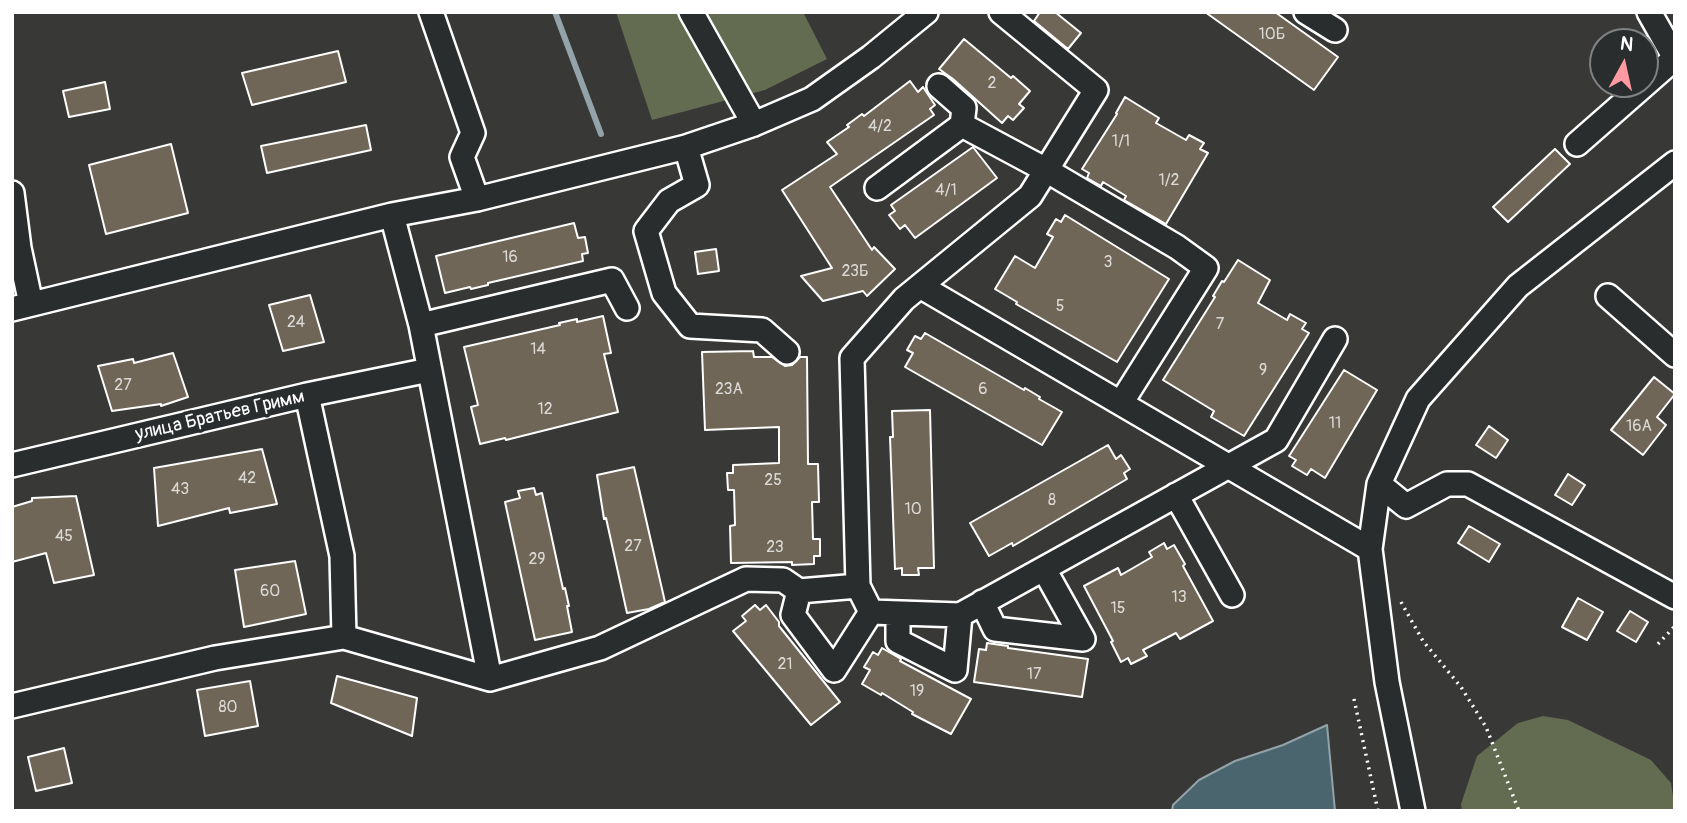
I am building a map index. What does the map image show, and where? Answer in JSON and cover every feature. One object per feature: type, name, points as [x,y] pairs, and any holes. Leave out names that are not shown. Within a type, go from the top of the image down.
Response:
[{"type":"street","points":[[431,12],[473,133],[462,157],[477,199]]},
{"type":"street","points":[[691,12],[754,124]]},
{"type":"street","points":[[12,193],[19,248],[22,306],[392,215],[477,199],[686,147],[754,124],[812,99],[871,57],[926,12]]},
{"type":"street","points":[[871,612],[859,586],[852,358],[904,299],[1030,196],[1096,90],[1001,12]]},
{"type":"street","points":[[1306,12],[1335,30]]},
{"type":"street","points":[[1577,144],[1675,58],[1649,12]]},
{"type":"street","points":[[877,188],[962,125],[964,108],[939,86]]},
{"type":"street","points":[[962,125],[1046,170],[1177,247],[1206,268],[1121,404]]},
{"type":"street","points":[[686,147],[697,185],[669,201],[646,231],[664,293],[690,326],[762,330],[787,352]]},
{"type":"street","points":[[1413,811],[1387,682],[1370,549],[1379,484],[1418,399],[1518,286],[1675,163]]},
{"type":"street","points":[[392,215],[421,325],[490,679]]},
{"type":"street","points":[[421,325],[612,280],[627,308]]},
{"type":"street","points":[[920,286],[1370,549]]},
{"type":"street","points":[[1608,296],[1675,355]]},
{"type":"street","points":[[871,612],[960,615],[1276,440],[1335,340]]},
{"type":"street","name":"улица Братьев Гримм","points":[[12,465],[307,395],[429,370]]},
{"type":"street","points":[[307,395],[342,556],[344,637]]},
{"type":"street","points":[[1379,484],[1406,506],[1447,484],[1468,484],[1675,597]]},
{"type":"street","points":[[1176,495],[1232,595]]},
{"type":"street","points":[[982,602],[995,629],[1083,639],[1044,569]]},
{"type":"street","points":[[12,706],[215,658],[344,637],[490,679],[600,648],[746,579],[783,580],[799,591],[859,586]]},
{"type":"street","points":[[799,591],[793,615],[834,670],[871,612]]},
{"type":"street","points":[[898,613],[898,641],[955,670],[960,615]]},
{"type":"path","points":[[1396,595],[1423,641],[1461,687],[1486,727],[1519,811]]},
{"type":"path","points":[[1658,644],[1675,626]]},
{"type":"path","points":[[1354,699],[1378,811]]},
{"type":"green space","points":[[616,12],[803,12],[827,59],[765,90],[652,120]]},
{"type":"green space","points":[[1543,716],[1568,720],[1651,760],[1671,783],[1675,811],[1462,811],[1461,804],[1477,756],[1518,723]]},
{"type":"water","points":[[1327,725],[1335,811],[1172,811],[1173,805],[1199,780],[1235,761],[1283,745]]},
{"type":"building","points":[[1040,12],[1055,12],[1081,33],[1068,49],[1034,21]]},
{"type":"building","points":[[1205,12],[1275,12],[1338,57],[1314,90]]},
{"type":"building","points":[[964,39],[1030,91],[1019,104],[1024,108],[1013,120],[1008,116],[1002,123],[939,69]]},
{"type":"building","points":[[338,51],[346,82],[252,105],[242,73]]},
{"type":"building","points":[[910,81],[918,92],[923,87],[935,105],[930,109],[934,115],[830,187],[872,250],[874,247],[895,269],[867,296],[863,291],[823,301],[801,276],[832,268],[782,190],[837,154],[827,142]]},
{"type":"building","points":[[105,82],[110,109],[69,117],[63,91]]},
{"type":"building","points":[[1125,97],[1159,118],[1156,123],[1186,140],[1189,135],[1204,143],[1200,149],[1208,153],[1166,224],[1124,200],[1126,196],[1103,182],[1101,186],[1087,178],[1089,173],[1082,169]]},
{"type":"building","points":[[366,125],[371,150],[267,173],[261,146]]},
{"type":"building","points":[[171,144],[188,213],[106,234],[89,165]]},
{"type":"building","points":[[973,147],[997,178],[915,238],[905,225],[900,229],[889,215],[895,211],[891,205]]},
{"type":"building","points":[[1555,149],[1570,164],[1508,222],[1493,207]]},
{"type":"building","points":[[1065,215],[1169,279],[1117,362],[995,289],[1015,256],[1035,268],[1053,237],[1047,234],[1056,219],[1061,222]]},
{"type":"building","points":[[574,223],[578,238],[585,237],[588,253],[582,254],[583,261],[445,293],[436,256]]},
{"type":"building","points":[[716,249],[719,271],[698,274],[695,252]]},
{"type":"building","points":[[1238,260],[1270,280],[1258,303],[1287,320],[1290,314],[1306,323],[1302,329],[1309,333],[1244,436],[1211,417],[1214,411],[1163,380],[1215,297],[1213,296],[1222,281],[1224,282]]},
{"type":"building","points":[[310,295],[324,342],[283,351],[269,305]]},
{"type":"building","points":[[603,316],[611,353],[604,354],[618,412],[480,444],[471,407],[478,405],[464,347],[560,325],[559,323]]},
{"type":"building","points":[[925,333],[1024,390],[1025,388],[1062,412],[1042,445],[905,367],[913,353],[907,350],[915,336],[921,339]]},
{"type":"building","points":[[753,351],[754,357],[772,357],[785,366],[792,365],[800,357],[807,357],[808,464],[818,464],[819,502],[812,502],[813,539],[820,539],[820,556],[814,556],[814,564],[731,563],[730,526],[735,525],[734,490],[728,490],[727,473],[733,473],[733,465],[779,463],[779,427],[705,430],[702,352]]},
{"type":"building","points":[[173,353],[188,397],[161,406],[112,411],[98,366],[133,359],[134,363]]},
{"type":"building","points":[[1344,370],[1377,390],[1325,478],[1311,469],[1307,475],[1292,466],[1296,460],[1289,456]]},
{"type":"building","points":[[1654,377],[1675,394],[1657,417],[1666,425],[1643,455],[1611,430]]},
{"type":"building","points":[[930,410],[934,568],[918,568],[919,575],[902,575],[902,568],[895,569],[890,437],[893,437],[892,411]]},
{"type":"building","points":[[1489,426],[1508,440],[1496,458],[1476,445]]},
{"type":"building","points":[[1108,445],[1116,459],[1121,455],[1130,469],[1124,473],[1127,479],[1013,546],[1012,543],[989,556],[970,523]]},
{"type":"building","points":[[262,449],[277,504],[230,513],[229,508],[158,526],[154,468]]},
{"type":"building","points":[[634,467],[665,602],[649,609],[627,613],[606,518],[604,519],[597,475]]},
{"type":"building","points":[[1568,474],[1585,485],[1572,505],[1555,495]]},
{"type":"building","points":[[534,488],[536,495],[542,493],[569,606],[572,632],[535,640],[505,502],[520,498],[518,491]]},
{"type":"building","points":[[76,496],[94,575],[54,583],[46,553],[12,562],[12,507],[32,501],[32,498]]},
{"type":"building","points":[[1469,526],[1500,544],[1489,562],[1458,543]]},
{"type":"building","points":[[1164,543],[1167,549],[1174,545],[1213,621],[1180,639],[1176,633],[1143,650],[1147,656],[1131,664],[1128,658],[1121,662],[1084,586],[1118,568],[1121,575],[1152,557],[1149,552]]},
{"type":"building","points":[[295,561],[306,614],[244,627],[235,570]]},
{"type":"building","points":[[1578,598],[1603,612],[1587,640],[1562,627]]},
{"type":"building","points":[[755,605],[760,610],[766,605],[779,622],[779,626],[840,702],[811,725],[733,631],[746,621],[742,616]]},
{"type":"building","points":[[1630,611],[1648,622],[1636,642],[1617,631]]},
{"type":"building","points":[[987,643],[1088,659],[1082,697],[974,682],[979,649],[986,650]]},
{"type":"building","points":[[882,648],[901,659],[900,661],[971,699],[951,734],[862,684],[870,670],[864,667],[873,652],[878,655]]},
{"type":"building","points":[[337,676],[417,698],[412,736],[331,703]]},
{"type":"building","points":[[250,681],[258,726],[205,736],[197,690]]},
{"type":"building","points":[[64,748],[72,783],[36,791],[28,757]]},
{"type":"waterway","points":[[555,12],[601,134]]}]
